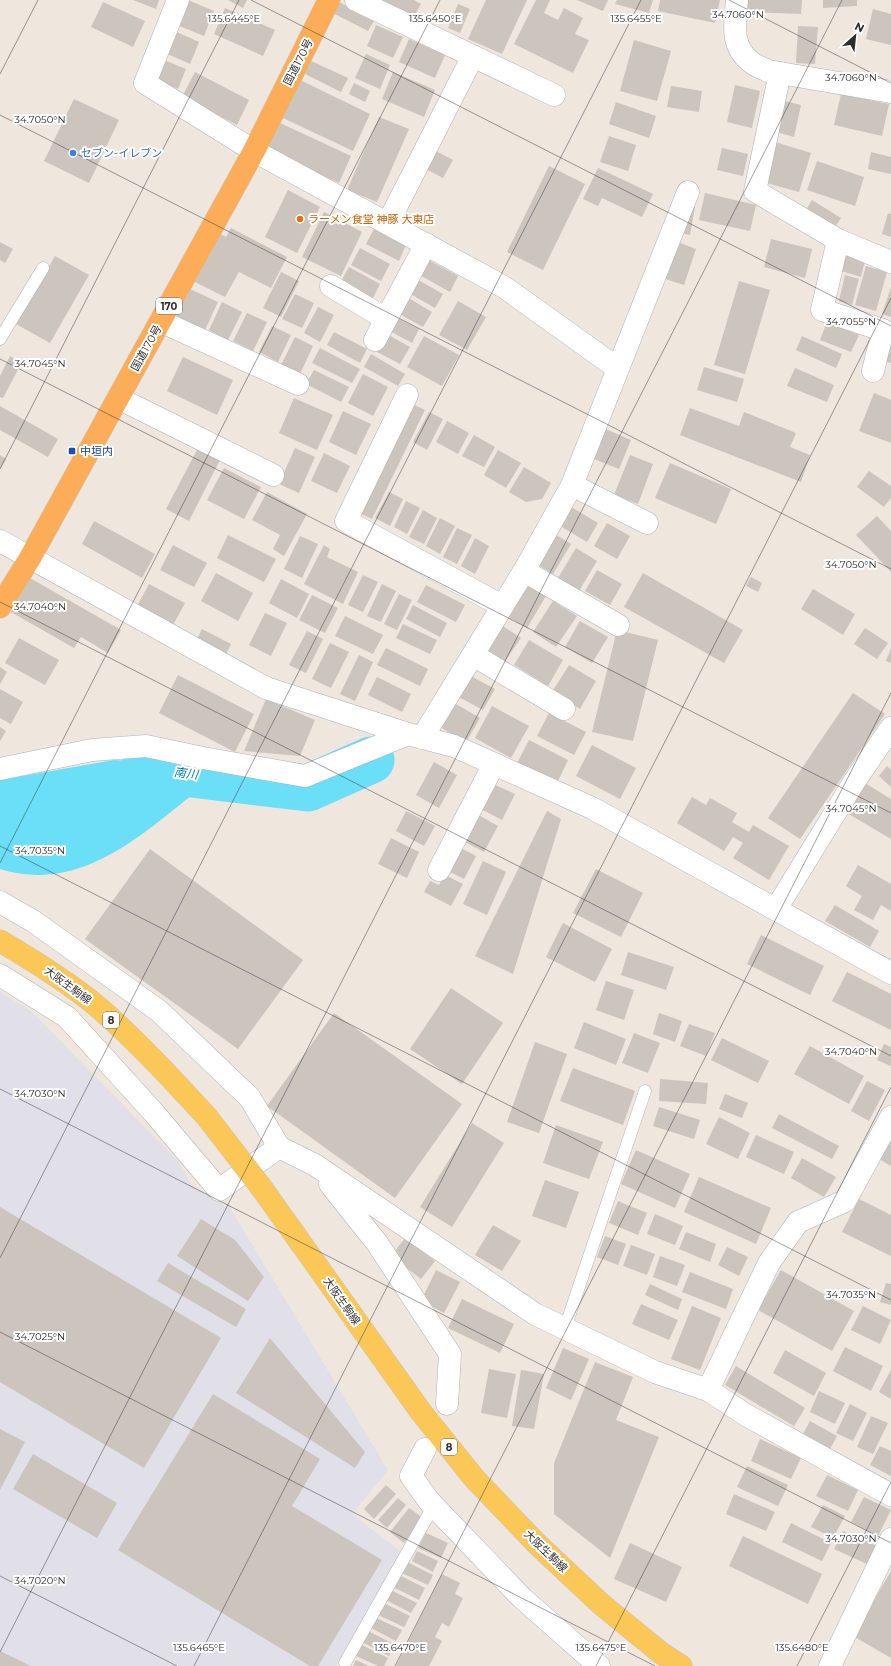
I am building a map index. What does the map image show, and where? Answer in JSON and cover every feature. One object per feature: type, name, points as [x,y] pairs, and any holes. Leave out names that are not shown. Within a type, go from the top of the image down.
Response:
[{"type":"highway","name":"国道170号","points":[[0,607],[30,558],[254,151],[329,0]]},
{"type":"main road","name":"大阪生駒線","points":[[0,941],[41,965],[97,1007],[152,1058],[208,1117],[261,1187],[421,1412],[474,1478],[537,1544],[601,1604],[681,1666]]},
{"type":"street","points":[[178,0],[145,83],[254,151],[504,287],[617,368]]},
{"type":"street","points":[[356,0],[554,95]]},
{"type":"street","points":[[737,0],[734,35],[738,44],[751,62],[768,70],[780,73],[891,92]]},
{"type":"street","points":[[388,223],[473,56]]},
{"type":"street","points":[[780,73],[755,191],[838,240],[891,262]]},
{"type":"street","points":[[0,769],[92,750],[146,746],[203,758],[305,776],[415,736],[473,655],[524,571],[572,485],[617,368],[688,192]]},
{"type":"street","points":[[838,240],[822,310],[883,330],[873,371]]},
{"type":"street","points":[[375,340],[426,244]]},
{"type":"street","points":[[331,286],[386,319]]},
{"type":"street","points":[[160,321],[298,384]]},
{"type":"street","points":[[407,395],[346,521],[502,606]]},
{"type":"street","points":[[118,398],[273,475]]},
{"type":"street","points":[[572,485],[647,523]]},
{"type":"street","points":[[0,541],[266,688],[415,736],[454,746],[592,808],[776,908],[891,973]]},
{"type":"street","points":[[524,571],[618,626]]},
{"type":"street","points":[[473,655],[564,709]]},
{"type":"street","points":[[776,908],[854,782],[891,728]]},
{"type":"street","points":[[439,870],[494,764]]},
{"type":"street","points":[[0,902],[33,922],[158,1010],[250,1098],[280,1147],[315,1165],[535,1314],[655,1372],[708,1390],[746,1415],[891,1496]]},
{"type":"street","points":[[0,975],[66,1017],[154,1113],[219,1190],[280,1147]]},
{"type":"street","points":[[708,1390],[769,1263],[798,1222],[845,1201],[891,1117]]},
{"type":"street","points":[[315,1165],[378,1243],[450,1354],[447,1404]]},
{"type":"street","points":[[425,1449],[411,1476],[434,1505],[521,1597],[599,1666]]},
{"type":"street","points":[[830,1666],[891,1539]]},
{"type":"lane","points":[[0,339],[42,268]]},
{"type":"lane","points":[[565,1328],[645,1092]]},
{"type":"lane","points":[[345,1663],[434,1505]]},
{"type":"shaded area","points":[[0,992],[31,1011],[178,1161],[191,1185],[225,1206],[227,1203],[388,1470],[352,1514],[401,1552],[336,1666],[0,1666]]},
{"type":"water","points":[[114,760],[195,765],[201,788],[156,824],[133,840],[109,855],[84,866],[58,873],[30,875],[0,869],[0,780]]},
{"type":"building","points":[[133,0],[159,0],[156,9]]},
{"type":"building","points":[[188,0],[214,11],[204,36],[177,25]]},
{"type":"building","points":[[228,0],[247,0],[243,8]]},
{"type":"building","points":[[372,0],[414,0],[421,4],[412,20]]},
{"type":"building","points":[[486,0],[527,0],[502,54],[468,39]]},
{"type":"building","points":[[536,0],[550,0],[544,13],[558,20],[564,8],[583,18],[575,34],[589,40],[573,73],[514,44]]},
{"type":"building","points":[[577,0],[608,0],[603,11]]},
{"type":"building","points":[[617,0],[653,0],[649,13],[615,4]]},
{"type":"building","points":[[660,0],[720,0],[715,23],[658,11]]},
{"type":"building","points":[[746,0],[802,0],[801,14],[745,12]]},
{"type":"building","points":[[823,0],[857,0],[857,6],[823,8]]},
{"type":"building","points":[[103,2],[145,21],[133,47],[91,27]]},
{"type":"building","points":[[339,2],[374,21],[368,31],[333,13]]},
{"type":"building","points":[[458,4],[470,9],[460,33],[448,28]]},
{"type":"building","points":[[225,8],[275,30],[263,56],[214,34]]},
{"type":"building","points":[[873,9],[891,14],[891,45],[866,39]]},
{"type":"building","points":[[376,25],[403,37],[393,58],[367,46]]},
{"type":"building","points":[[798,26],[818,27],[815,64],[796,63]]},
{"type":"building","points":[[172,30],[199,42],[190,64],[163,52]]},
{"type":"building","points":[[409,39],[445,55],[435,78],[399,62]]},
{"type":"building","points":[[634,40],[671,51],[657,101],[620,91]]},
{"type":"building","points":[[366,54],[390,65],[380,89],[355,78]]},
{"type":"building","points":[[161,59],[186,69],[178,89],[154,79]]},
{"type":"building","points":[[309,60],[348,78],[341,92],[303,73]]},
{"type":"building","points":[[195,72],[249,100],[237,125],[182,97]]},
{"type":"building","points":[[393,72],[435,90],[424,117],[382,99]]},
{"type":"building","points":[[300,80],[370,114],[353,151],[281,117]]},
{"type":"building","points":[[354,83],[370,91],[365,102],[349,94]]},
{"type":"building","points":[[735,85],[760,91],[752,128],[727,122]]},
{"type":"building","points":[[671,86],[702,91],[699,112],[667,107]]},
{"type":"building","points":[[841,94],[889,104],[882,136],[834,125]]},
{"type":"building","points":[[74,99],[119,120],[89,183],[44,161]]},
{"type":"building","points":[[780,100],[801,105],[794,137],[773,131]]},
{"type":"building","points":[[616,102],[656,116],[649,138],[609,124]]},
{"type":"building","points":[[379,117],[409,129],[377,202],[347,190]]},
{"type":"building","points":[[278,122],[351,156],[339,183],[265,149]]},
{"type":"building","points":[[609,136],[636,145],[628,171],[600,162]]},
{"type":"building","points":[[775,142],[811,153],[799,192],[763,182]]},
{"type":"building","points":[[722,148],[748,154],[743,176],[717,170]]},
{"type":"building","points":[[432,149],[453,160],[443,178],[422,167]]},
{"type":"building","points":[[871,152],[891,157],[891,174],[868,169]]},
{"type":"building","points":[[817,161],[864,177],[855,206],[807,190]]},
{"type":"building","points":[[549,166],[585,184],[543,270],[507,252]]},
{"type":"building","points":[[598,168],[653,194],[642,217],[602,198],[598,206],[583,199]]},
{"type":"building","points":[[288,190],[320,207],[297,253],[265,237]]},
{"type":"building","points":[[705,193],[756,205],[750,231],[699,220]]},
{"type":"building","points":[[812,200],[841,218],[833,230],[804,213]]},
{"type":"building","points":[[689,206],[695,207],[690,235],[681,233]]},
{"type":"building","points":[[324,212],[362,232],[341,276],[302,257]]},
{"type":"building","points":[[888,213],[891,214],[891,237],[882,234]]},
{"type":"building","points":[[231,228],[287,257],[271,288],[239,272],[225,297],[193,281],[218,233],[226,237]]},
{"type":"building","points":[[374,229],[406,245],[399,261],[366,244]]},
{"type":"building","points":[[771,239],[812,249],[805,278],[764,267]]},
{"type":"building","points":[[675,241],[696,249],[684,285],[662,278]]},
{"type":"building","points":[[0,242],[13,249],[5,263],[0,260]]},
{"type":"building","points":[[360,248],[390,264],[381,281],[351,265]]},
{"type":"building","points":[[839,252],[865,260],[861,277],[835,269]]},
{"type":"building","points":[[55,256],[89,275],[50,343],[16,324]]},
{"type":"building","points":[[425,258],[458,276],[450,292],[416,273]]},
{"type":"building","points":[[866,266],[887,272],[876,311],[855,305]]},
{"type":"building","points":[[349,267],[380,284],[371,302],[339,285]]},
{"type":"building","points":[[281,272],[299,281],[281,317],[263,308]]},
{"type":"building","points":[[845,275],[859,279],[852,305],[839,301]]},
{"type":"building","points":[[413,277],[443,294],[435,308],[405,291]]},
{"type":"building","points":[[739,281],[770,290],[745,374],[714,365]]},
{"type":"building","points":[[891,287],[891,317],[882,314]]},
{"type":"building","points":[[190,289],[218,302],[205,330],[176,317]]},
{"type":"building","points":[[295,294],[314,303],[302,328],[282,319]]},
{"type":"building","points":[[405,296],[432,312],[423,327],[396,312]]},
{"type":"building","points":[[458,301],[486,317],[467,350],[439,335]]},
{"type":"building","points":[[222,302],[242,312],[228,340],[209,330]]},
{"type":"building","points":[[318,307],[334,315],[320,342],[304,333]]},
{"type":"building","points":[[247,313],[267,322],[253,351],[233,341]]},
{"type":"building","points":[[393,316],[419,329],[412,343],[386,329]]},
{"type":"building","points":[[827,322],[859,335],[851,352],[820,340]]},
{"type":"building","points":[[272,326],[291,335],[278,362],[259,352]]},
{"type":"building","points":[[334,332],[367,349],[360,363],[327,345]]},
{"type":"building","points":[[387,334],[410,347],[400,364],[377,352]]},
{"type":"building","points":[[424,336],[459,355],[442,386],[407,367]]},
{"type":"building","points":[[802,336],[842,354],[836,368],[796,350]]},
{"type":"building","points":[[295,337],[313,346],[300,374],[281,365]]},
{"type":"building","points":[[891,341],[891,363],[883,361]]},
{"type":"building","points":[[320,348],[360,369],[352,383],[312,363]]},
{"type":"building","points":[[371,354],[405,374],[398,386],[364,367]]},
{"type":"building","points":[[10,356],[22,362],[3,398],[0,397],[0,376]]},
{"type":"building","points":[[183,357],[233,380],[217,415],[167,391]]},
{"type":"building","points":[[704,367],[744,379],[737,402],[697,390]]},
{"type":"building","points":[[795,368],[834,385],[827,402],[787,386]]},
{"type":"building","points":[[314,370],[349,387],[341,402],[306,384]]},
{"type":"building","points":[[363,374],[388,387],[373,416],[348,403]]},
{"type":"building","points":[[874,393],[891,400],[891,443],[859,431]]},
{"type":"building","points":[[294,398],[333,415],[317,450],[279,433]]},
{"type":"building","points":[[408,402],[425,410],[372,519],[355,511]]},
{"type":"building","points":[[0,406],[58,439],[48,457],[0,430]]},
{"type":"building","points":[[690,408],[739,426],[744,412],[796,433],[790,447],[810,455],[801,482],[680,435]]},
{"type":"building","points":[[343,411],[371,424],[356,455],[329,442]]},
{"type":"building","points":[[429,412],[443,419],[427,450],[413,442]]},
{"type":"building","points":[[447,421],[469,433],[458,454],[436,442]]},
{"type":"building","points":[[601,427],[631,440],[619,469],[589,457]]},
{"type":"building","points":[[474,435],[495,447],[484,467],[462,456]]},
{"type":"building","points":[[198,448],[220,460],[189,521],[166,509]]},
{"type":"building","points":[[295,448],[315,457],[299,493],[279,484]]},
{"type":"building","points":[[498,450],[521,463],[506,488],[484,475]]},
{"type":"building","points":[[324,453],[350,466],[337,493],[311,481]]},
{"type":"building","points":[[0,455],[6,459],[0,469]]},
{"type":"building","points":[[630,455],[653,464],[638,504],[614,495]]},
{"type":"building","points":[[670,463],[731,489],[716,524],[655,498]]},
{"type":"building","points":[[524,467],[551,483],[542,499],[526,502],[509,492]]},
{"type":"building","points":[[224,468],[261,487],[244,519],[207,500]]},
{"type":"building","points":[[869,471],[891,486],[891,498],[884,507],[857,487]]},
{"type":"building","points":[[267,492],[307,514],[284,556],[273,549],[280,535],[252,520]]},
{"type":"building","points":[[389,492],[403,499],[390,526],[375,518]]},
{"type":"building","points":[[406,501],[420,508],[407,534],[394,527]]},
{"type":"building","points":[[568,505],[598,523],[587,542],[557,524]]},
{"type":"building","points":[[423,510],[437,518],[424,544],[409,537]]},
{"type":"building","points":[[877,516],[891,531],[891,572],[856,535]]},
{"type":"building","points":[[440,518],[455,526],[440,554],[426,546]]},
{"type":"building","points":[[94,521],[155,554],[142,578],[82,544]]},
{"type":"building","points":[[607,523],[630,536],[617,559],[594,546]]},
{"type":"building","points":[[457,528],[472,535],[457,564],[443,557]]},
{"type":"building","points":[[553,533],[571,544],[553,574],[535,563]]},
{"type":"building","points":[[228,535],[276,559],[264,582],[217,558]]},
{"type":"building","points":[[300,536],[318,544],[302,578],[284,569]]},
{"type":"building","points":[[475,538],[489,546],[475,574],[461,566]]},
{"type":"building","points":[[173,545],[207,563],[194,587],[160,570]]},
{"type":"building","points":[[324,545],[330,549],[327,557],[358,572],[343,604],[304,584]]},
{"type":"building","points":[[576,548],[597,561],[579,591],[558,578]]},
{"type":"building","points":[[597,570],[622,584],[610,605],[585,591]]},
{"type":"building","points":[[216,573],[253,593],[238,621],[201,601]]},
{"type":"building","points":[[643,573],[743,630],[724,663],[624,607]]},
{"type":"building","points":[[363,575],[378,582],[363,612],[348,605]]},
{"type":"building","points":[[751,577],[762,583],[758,592],[746,586]]},
{"type":"building","points":[[30,578],[121,630],[108,653],[81,637],[74,648],[11,612]]},
{"type":"building","points":[[281,579],[309,594],[297,618],[269,603]]},
{"type":"building","points":[[524,583],[546,596],[527,628],[505,615]]},
{"type":"building","points":[[149,584],[185,603],[172,627],[136,608]]},
{"type":"building","points":[[382,584],[396,591],[381,622],[367,616]]},
{"type":"building","points":[[426,585],[465,605],[456,622],[417,602]]},
{"type":"building","points":[[813,589],[855,614],[843,635],[801,609]]},
{"type":"building","points":[[399,594],[412,600],[397,630],[384,624]]},
{"type":"building","points":[[312,595],[338,608],[325,633],[299,620]]},
{"type":"building","points":[[553,601],[577,616],[556,647],[533,632]]},
{"type":"building","points":[[413,605],[447,623],[440,637],[406,619]]},
{"type":"building","points":[[265,613],[287,623],[271,656],[249,645]]},
{"type":"building","points":[[345,616],[383,635],[373,654],[335,636]]},
{"type":"building","points":[[580,621],[608,637],[592,663],[565,647]]},
{"type":"building","points":[[403,624],[437,640],[430,654],[396,638]]},
{"type":"building","points":[[500,624],[521,638],[505,661],[485,648]]},
{"type":"building","points":[[865,628],[888,643],[877,659],[854,644]]},
{"type":"building","points":[[202,629],[231,644],[224,658],[195,643]]},
{"type":"building","points":[[617,630],[658,640],[633,741],[592,732]]},
{"type":"building","points":[[307,631],[323,639],[306,673],[289,665]]},
{"type":"building","points":[[19,638],[59,660],[45,685],[5,663]]},
{"type":"building","points":[[529,640],[563,660],[548,686],[514,665]]},
{"type":"building","points":[[330,643],[349,652],[331,688],[312,679]]},
{"type":"building","points":[[386,648],[428,669],[420,686],[377,665]]},
{"type":"building","points":[[891,648],[891,663],[886,661]]},
{"type":"building","points":[[359,655],[373,662],[355,701],[340,694]]},
{"type":"building","points":[[569,665],[596,681],[580,709],[552,692]]},
{"type":"building","points":[[0,667],[7,672],[0,684]]},
{"type":"building","points":[[178,675],[254,714],[235,752],[159,713]]},
{"type":"building","points":[[469,675],[495,689],[483,710],[457,696]]},
{"type":"building","points":[[377,677],[411,694],[402,712],[368,695]]},
{"type":"building","points":[[0,689],[23,702],[11,724],[0,718]]},
{"type":"building","points":[[853,693],[885,714],[800,839],[768,818]]},
{"type":"building","points":[[266,699],[315,720],[300,756],[244,751]]},
{"type":"building","points":[[454,703],[480,718],[466,742],[440,727]]},
{"type":"building","points":[[492,706],[529,726],[511,758],[475,738]]},
{"type":"building","points":[[549,713],[586,732],[574,755],[537,736]]},
{"type":"building","points":[[0,727],[6,731],[0,741]]},
{"type":"building","points":[[529,740],[568,760],[557,783],[517,763]]},
{"type":"building","points":[[592,745],[636,768],[620,799],[576,776]]},
{"type":"building","points":[[434,762],[457,775],[439,808],[416,795]]},
{"type":"building","points":[[887,766],[891,770],[891,787],[879,776]]},
{"type":"building","points":[[491,783],[515,794],[502,820],[479,808]]},
{"type":"building","points":[[865,783],[891,799],[891,839],[847,813]]},
{"type":"building","points":[[692,797],[706,805],[710,798],[737,813],[732,822],[749,832],[753,825],[789,846],[769,880],[733,858],[743,843],[733,837],[724,851],[677,823]]},
{"type":"building","points":[[406,811],[435,826],[424,846],[396,831]]},
{"type":"building","points":[[547,811],[561,819],[513,974],[475,956]]},
{"type":"building","points":[[477,814],[498,826],[484,852],[463,841]]},
{"type":"building","points":[[391,838],[419,852],[407,878],[378,864]]},
{"type":"building","points":[[457,846],[476,856],[464,879],[444,869]]},
{"type":"building","points":[[150,849],[303,960],[238,1049],[85,939]]},
{"type":"building","points":[[483,861],[506,872],[487,915],[463,904]]},
{"type":"building","points":[[858,865],[891,884],[891,911],[881,905],[873,920],[854,910],[862,896],[846,886]]},
{"type":"building","points":[[596,869],[643,893],[621,937],[573,913]]},
{"type":"building","points":[[445,875],[463,884],[451,906],[424,892],[430,881],[439,885]]},
{"type":"building","points":[[835,905],[879,931],[870,947],[825,921]]},
{"type":"building","points":[[563,923],[612,949],[595,982],[546,957]]},
{"type":"building","points":[[761,935],[824,966],[810,995],[747,964]]},
{"type":"building","points":[[628,952],[674,967],[666,990],[621,975]]},
{"type":"building","points":[[847,972],[891,994],[891,1030],[832,1001]]},
{"type":"building","points":[[606,981],[634,990],[624,1020],[596,1010]]},
{"type":"building","points":[[451,988],[503,1023],[462,1084],[410,1049]]},
{"type":"building","points":[[334,1013],[462,1104],[395,1198],[267,1106]]},
{"type":"building","points":[[659,1013],[682,1021],[675,1042],[653,1034]]},
{"type":"building","points":[[584,1022],[626,1039],[616,1065],[574,1048]]},
{"type":"building","points":[[689,1024],[715,1033],[706,1056],[680,1046]]},
{"type":"building","points":[[634,1033],[660,1043],[648,1073],[622,1063]]},
{"type":"building","points":[[722,1038],[769,1061],[758,1083],[711,1060]]},
{"type":"building","points":[[535,1042],[567,1054],[539,1133],[507,1122]]},
{"type":"building","points":[[884,1044],[891,1047],[891,1066],[877,1060]]},
{"type":"building","points":[[810,1046],[864,1076],[849,1104],[794,1074]]},
{"type":"building","points":[[573,1068],[635,1091],[623,1125],[560,1101]]},
{"type":"building","points":[[660,1079],[708,1083],[706,1104],[659,1101]]},
{"type":"building","points":[[867,1081],[885,1090],[869,1121],[851,1111]]},
{"type":"building","points":[[725,1094],[748,1103],[742,1118],[719,1109]]},
{"type":"building","points":[[659,1107],[700,1120],[694,1139],[653,1126]]},
{"type":"building","points":[[779,1114],[839,1146],[832,1159],[772,1128]]},
{"type":"building","points":[[719,1117],[750,1133],[738,1159],[706,1144]]},
{"type":"building","points":[[472,1123],[504,1143],[452,1227],[420,1207]]},
{"type":"building","points":[[556,1125],[603,1142],[589,1179],[543,1163]]},
{"type":"building","points":[[756,1135],[794,1152],[784,1174],[746,1157]]},
{"type":"building","points":[[891,1139],[891,1166],[874,1156]]},
{"type":"building","points":[[636,1150],[690,1174],[675,1208],[621,1184]]},
{"type":"building","points":[[802,1158],[836,1177],[824,1197],[791,1178]]},
{"type":"building","points":[[699,1177],[771,1208],[756,1244],[684,1212]]},
{"type":"building","points":[[545,1180],[579,1192],[566,1228],[532,1216]]},
{"type":"building","points":[[859,1199],[891,1215],[891,1256],[842,1232]]},
{"type":"building","points":[[618,1201],[647,1213],[638,1235],[609,1223]]},
{"type":"building","points":[[0,1207],[221,1338],[144,1468],[0,1382]]},
{"type":"building","points":[[655,1214],[683,1226],[675,1245],[647,1234]]},
{"type":"building","points":[[201,1219],[235,1240],[264,1277],[248,1301],[177,1256]]},
{"type":"building","points":[[493,1225],[521,1241],[502,1271],[475,1255]]},
{"type":"building","points":[[686,1232],[716,1244],[710,1262],[679,1249]]},
{"type":"building","points":[[605,1236],[626,1244],[618,1265],[597,1257]]},
{"type":"building","points":[[405,1238],[435,1261],[421,1279],[391,1256]]},
{"type":"building","points":[[631,1245],[655,1254],[647,1275],[623,1266]]},
{"type":"building","points":[[727,1247],[748,1257],[739,1276],[718,1265]]},
{"type":"building","points":[[660,1256],[685,1265],[677,1286],[653,1277]]},
{"type":"building","points":[[168,1263],[246,1309],[236,1327],[157,1281]]},
{"type":"building","points":[[436,1270],[460,1282],[444,1313],[421,1301]]},
{"type":"building","points":[[781,1270],[854,1311],[832,1351],[758,1310]]},
{"type":"building","points":[[690,1272],[733,1289],[726,1309],[682,1292]]},
{"type":"building","points":[[886,1283],[891,1284],[891,1305],[880,1302]]},
{"type":"building","points":[[650,1284],[682,1299],[678,1310],[645,1295]]},
{"type":"building","points":[[462,1299],[514,1324],[500,1353],[448,1328]]},
{"type":"building","points":[[641,1304],[678,1320],[669,1340],[632,1324]]},
{"type":"building","points":[[692,1306],[721,1318],[700,1370],[671,1359]]},
{"type":"building","points":[[863,1306],[891,1320],[880,1344],[851,1330]]},
{"type":"building","points":[[270,1338],[365,1452],[355,1468],[236,1393]]},
{"type":"building","points":[[845,1347],[883,1366],[871,1391],[833,1371]]},
{"type":"building","points":[[563,1348],[589,1359],[571,1400],[546,1388]]},
{"type":"building","points":[[785,1350],[826,1373],[814,1396],[773,1373]]},
{"type":"building","points":[[595,1362],[633,1377],[616,1420],[659,1437],[610,1558],[554,1514],[554,1463]]},
{"type":"building","points":[[736,1366],[805,1408],[794,1426],[725,1385]]},
{"type":"building","points":[[489,1369],[516,1374],[507,1418],[481,1413]]},
{"type":"building","points":[[521,1370],[544,1374],[534,1429],[512,1426]]},
{"type":"building","points":[[891,1370],[891,1399],[879,1392]]},
{"type":"building","points":[[819,1391],[845,1403],[835,1424],[810,1412]]},
{"type":"building","points":[[213,1394],[320,1459],[292,1506],[382,1560],[318,1666],[310,1666],[118,1550]]},
{"type":"building","points":[[850,1404],[867,1413],[853,1441],[836,1433]]},
{"type":"building","points":[[871,1416],[888,1423],[873,1454],[857,1447]]},
{"type":"building","points":[[810,1421],[837,1436],[829,1451],[802,1436]]},
{"type":"building","points":[[0,1429],[25,1442],[0,1490]]},
{"type":"building","points":[[760,1439],[801,1458],[791,1479],[751,1461]]},
{"type":"building","points":[[880,1446],[891,1451],[891,1476],[870,1465]]},
{"type":"building","points":[[33,1454],[117,1503],[97,1538],[13,1489]]},
{"type":"building","points":[[747,1466],[788,1485],[778,1506],[737,1487]]},
{"type":"building","points":[[827,1475],[858,1490],[848,1511],[816,1496]]},
{"type":"building","points":[[386,1485],[396,1494],[374,1519],[364,1509]]},
{"type":"building","points":[[734,1494],[775,1512],[766,1531],[726,1514]]},
{"type":"building","points":[[864,1497],[891,1510],[878,1536],[851,1522]]},
{"type":"building","points":[[398,1498],[406,1505],[387,1528],[378,1520]]},
{"type":"building","points":[[823,1505],[845,1516],[833,1538],[811,1527]]},
{"type":"building","points":[[409,1508],[423,1518],[404,1543],[390,1532]]},
{"type":"building","points":[[791,1523],[831,1543],[822,1561],[782,1542]]},
{"type":"building","points":[[843,1531],[877,1546],[869,1565],[834,1549]]},
{"type":"building","points":[[426,1533],[448,1543],[441,1558],[418,1548]]},
{"type":"building","points":[[743,1536],[822,1574],[808,1604],[729,1566]]},
{"type":"building","points":[[630,1543],[682,1567],[666,1602],[614,1579]]},
{"type":"building","points":[[417,1551],[438,1561],[433,1572],[412,1561]]},
{"type":"building","points":[[407,1562],[433,1575],[428,1585],[402,1573]]},
{"type":"building","points":[[891,1571],[891,1658],[853,1636]]},
{"type":"building","points":[[442,1574],[460,1583],[455,1594],[463,1598],[449,1627],[442,1623],[435,1637],[442,1641],[429,1666],[396,1666]]},
{"type":"building","points":[[399,1575],[425,1588],[419,1600],[393,1587]]},
{"type":"building","points":[[391,1590],[417,1603],[411,1613],[386,1600]]},
{"type":"building","points":[[384,1603],[410,1616],[404,1627],[378,1615]]},
{"type":"building","points":[[374,1617],[402,1630],[396,1641],[369,1627]]},
{"type":"building","points":[[368,1631],[394,1644],[389,1656],[362,1642]]},
{"type":"building","points":[[362,1645],[388,1658],[384,1666],[378,1666],[356,1656]]},
{"type":"building","points":[[0,1651],[31,1666],[0,1666]]},
{"type":"building","points":[[356,1660],[369,1666],[353,1666]]},
{"type":"waterway","name":"南川","points":[[134,780],[167,771],[308,788],[371,760]]},
{"type":"place","name":"セブン-イレブン","points":[[73,153]]},
{"type":"place","name":"ラーメン食堂 神豚 大東店","points":[[300,219]]},
{"type":"place","name":"中垣内","points":[[72,451]]}]
